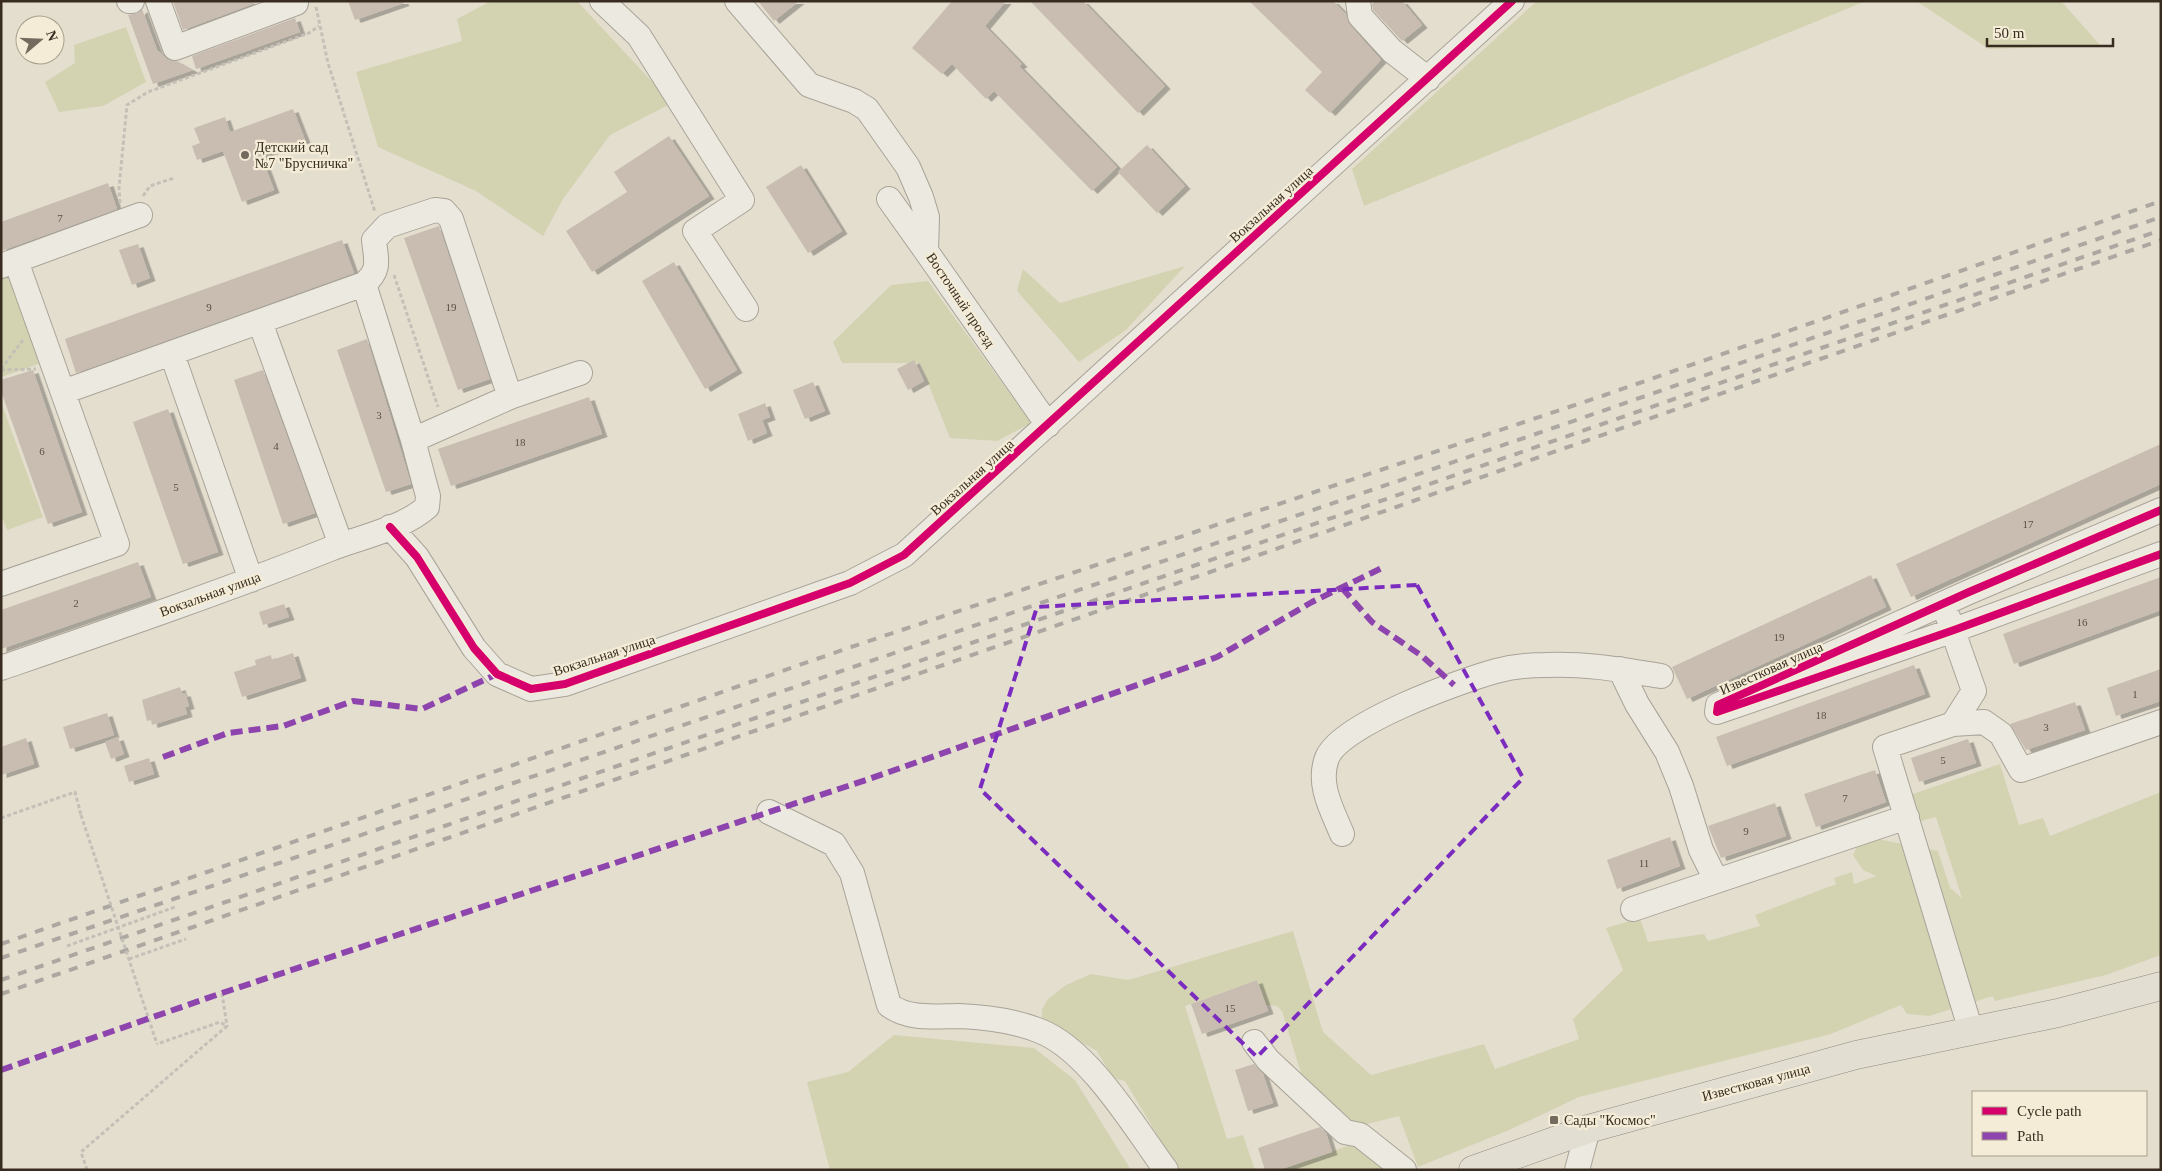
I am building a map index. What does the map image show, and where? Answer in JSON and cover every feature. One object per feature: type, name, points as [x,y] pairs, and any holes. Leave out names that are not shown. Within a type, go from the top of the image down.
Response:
[{"type":"main road","name":"Известковая улица","points":[[1473,1170],[1588,1128],[1856,1055],[2058,1013],[2161,986]]},
{"type":"street","points":[[158,1],[175,48],[296,3]]},
{"type":"street","points":[[602,1],[639,36],[742,200],[695,231],[746,309]]},
{"type":"street","name":"Восточный проезд","points":[[737,1],[809,85],[854,101],[867,109],[908,167],[921,197],[927,217],[926,251],[1048,425]]},
{"type":"street","points":[[1358,1],[1360,16],[1392,51],[1428,79]]},
{"type":"street","name":"Вокзальная улица","points":[[1,668],[252,580],[390,527],[417,557],[474,648],[497,674],[531,688],[565,684],[850,583],[904,555],[1512,1]]},
{"type":"street","points":[[889,199],[926,251]]},
{"type":"street","points":[[63,392],[364,284],[374,277],[377,267],[374,240],[380,232],[387,226],[435,210],[444,211],[451,220],[510,398]]},
{"type":"street","points":[[1,584],[117,544],[38,322],[9,264],[131,219]]},
{"type":"street","points":[[364,284],[414,440],[428,496],[427,507],[418,515],[390,527]]},
{"type":"street","points":[[260,322],[340,545]]},
{"type":"street","points":[[172,354],[252,580]]},
{"type":"street","points":[[414,440],[510,398],[580,373]]},
{"type":"street","name":"Известковая улица","points":[[2161,510],[1943,604],[1718,705],[1717,712],[1954,630],[2161,554]]},
{"type":"street","points":[[1943,604],[1954,630],[1974,691],[1952,724]]},
{"type":"street","points":[[1342,834],[1323,788],[1327,757],[1347,736],[1386,712],[1498,670],[1566,664],[1620,669],[1661,676]]},
{"type":"street","points":[[1620,669],[1637,704],[1667,752],[1681,786],[1702,850],[1716,880]]},
{"type":"street","points":[[1971,1030],[1885,747],[1952,724],[1984,722],[2001,734],[2021,770],[2161,722]]},
{"type":"street","points":[[768,812],[834,844],[852,873],[890,1005],[896,1010],[935,1018],[958,1016],[1011,1022],[1041,1031],[1064,1043],[1096,1076],[1166,1170]]},
{"type":"street","points":[[1633,909],[1907,817]]},
{"type":"street","points":[[1254,1042],[1268,1060],[1345,1132],[1360,1134],[1404,1170]]},
{"type":"street","points":[[1577,1170],[1588,1128]]},
{"type":"path","points":[[131,219],[119,188],[127,105],[148,92],[309,33],[319,26]]},
{"type":"path","points":[[150,186],[174,178]]},
{"type":"path","points":[[1,369],[38,322]]},
{"type":"path","points":[[1,369],[55,369]]},
{"type":"path","points":[[1,818],[75,792],[157,1044],[220,1022],[227,1026]]},
{"type":"path","points":[[67,946],[175,907]]},
{"type":"path","points":[[129,959],[186,939]]},
{"type":"path","points":[[222,993],[227,1026]]},
{"type":"path","points":[[87,1170],[81,1152],[227,1026]]},
{"type":"highlighted area","points":[[1417,585],[1523,778],[1257,1057],[980,789],[1037,607]]},
{"type":"green space","points":[[491,1],[577,1],[672,103],[610,135],[563,199],[543,236],[476,191],[378,147],[356,72],[462,41],[457,19]]},
{"type":"green space","points":[[1537,1],[1866,1],[1364,206],[1352,169]]},
{"type":"green space","points":[[1916,1],[2061,1],[2100,45],[1989,49]]},
{"type":"green space","points":[[126,27],[146,82],[103,106],[59,112],[45,82],[75,63],[74,45]]},
{"type":"green space","points":[[1185,266],[1126,330],[1079,362],[1017,291],[1023,269],[1060,303]]},
{"type":"green space","points":[[13,267],[47,361],[1,377],[1,271]]},
{"type":"green space","points":[[928,281],[1031,423],[997,441],[950,438],[920,363],[842,363],[833,342],[891,285]]},
{"type":"green space","points":[[1,402],[43,517],[7,530],[1,514]]},
{"type":"green space","points":[[2000,764],[2019,825],[2043,818],[2050,836],[2161,792],[2161,955],[2106,975],[1995,1001],[1993,996],[1929,1016],[1907,1014],[1901,1005],[1831,1034],[1579,1097],[1509,1130],[1418,1167],[1399,1116],[1359,1126],[1314,1091],[1301,1073],[1282,1011],[1277,1006],[1266,1005],[1257,980],[1185,1006],[1227,1139],[1243,1135],[1255,1170],[1178,1170],[1125,1081],[1113,1078],[1097,1051],[1042,1020],[1042,1009],[1048,999],[1066,985],[1091,974],[1128,980],[1293,931],[1323,1032],[1371,1075],[1484,1044],[1495,1069],[1579,1039],[1573,1019],[1623,970],[1606,928],[1640,918],[1648,942],[1704,934],[1708,941],[1760,926],[1755,915],[1836,884],[1834,878],[1852,872],[1854,884],[1876,876],[1863,870],[1853,855],[1859,842],[1878,839],[1938,851],[1950,888],[1962,898],[1936,817],[1918,822],[1910,795]]},
{"type":"green space","points":[[894,1035],[1034,1048],[1075,1080],[1131,1170],[830,1170],[807,1082],[848,1072]]},
{"type":"green space","points":[[1359,1142],[1391,1170],[1279,1170]]},
{"type":"building","points":[[173,1],[261,1],[183,30]]},
{"type":"building","points":[[348,1],[403,1],[404,3],[355,20]]},
{"type":"building","points":[[758,1],[799,1],[774,21]]},
{"type":"building","points":[[952,1],[1006,1],[985,26],[1022,64],[1019,66],[1117,167],[1092,191],[994,91],[986,99],[952,64],[942,74],[912,48]]},
{"type":"building","points":[[1030,1],[1083,1],[1165,86],[1138,113]]},
{"type":"building","points":[[1249,1],[1333,1],[1346,14],[1350,25],[1381,60],[1330,113],[1305,90],[1322,72]]},
{"type":"building","points":[[1376,1],[1402,1],[1422,25],[1402,41],[1373,10],[1372,4]]},
{"type":"building","points":[[142,9],[157,50],[167,59],[177,61],[193,70],[153,84],[128,15],[138,13]]},
{"type":"building","points":[[295,18],[300,32],[196,69],[192,56]]},
{"type":"building","points":[[293,109],[305,140],[261,155],[274,190],[242,202],[223,151],[197,160],[192,146],[200,143],[194,128],[225,117],[230,132]]},
{"type":"building","points":[[669,136],[709,196],[592,272],[566,231],[627,192],[614,172]]},
{"type":"building","points":[[1147,145],[1185,186],[1157,213],[1118,172]]},
{"type":"building","points":[[801,165],[842,231],[808,253],[766,187]]},
{"type":"building","points":[[108,183],[117,209],[1,251],[1,222]]},
{"type":"building","points":[[439,226],[490,379],[458,390],[404,238]]},
{"type":"building","points":[[342,240],[354,273],[76,373],[65,339]]},
{"type":"building","points":[[138,244],[150,278],[132,285],[119,250]]},
{"type":"building","points":[[674,262],[737,370],[705,389],[642,281]]},
{"type":"building","points":[[367,339],[411,484],[386,492],[337,350]]},
{"type":"building","points":[[914,360],[924,381],[908,390],[897,369]]},
{"type":"building","points":[[33,370],[82,512],[48,524],[1,391],[1,380]]},
{"type":"building","points":[[263,370],[315,513],[283,524],[234,380]]},
{"type":"building","points":[[813,382],[825,411],[805,419],[793,390]]},
{"type":"building","points":[[589,397],[602,434],[451,486],[438,449]]},
{"type":"building","points":[[765,403],[770,417],[762,420],[767,433],[748,441],[738,414]]},
{"type":"building","points":[[168,409],[218,552],[183,564],[133,422]]},
{"type":"building","points":[[2161,444],[2161,484],[1911,597],[1896,564]]},
{"type":"building","points":[[138,562],[151,597],[1,649],[1,610]]},
{"type":"building","points":[[1871,575],[1886,607],[1687,699],[1672,667]]},
{"type":"building","points":[[2161,577],[2161,610],[2014,664],[2003,634]]},
{"type":"building","points":[[284,604],[289,617],[263,625],[259,612]]},
{"type":"building","points":[[293,653],[301,678],[242,697],[234,672],[256,665],[255,660],[271,655],[272,660]]},
{"type":"building","points":[[1914,665],[1925,694],[1727,766],[1716,737]]},
{"type":"building","points":[[2161,669],[2161,701],[2116,716],[2107,688]]},
{"type":"building","points":[[180,687],[182,694],[185,693],[189,706],[185,707],[187,714],[152,725],[151,720],[147,721],[142,700]]},
{"type":"building","points":[[2075,702],[2085,730],[2026,750],[2010,724]]},
{"type":"building","points":[[107,713],[114,735],[70,749],[63,727]]},
{"type":"building","points":[[118,737],[124,754],[111,759],[105,742]]},
{"type":"building","points":[[26,738],[34,764],[1,775],[1,747]]},
{"type":"building","points":[[1968,739],[1976,763],[1919,782],[1911,758]]},
{"type":"building","points":[[149,758],[154,774],[129,782],[124,766]]},
{"type":"building","points":[[1875,770],[1886,802],[1816,827],[1804,794]]},
{"type":"building","points":[[1775,803],[1786,836],[1721,858],[1708,826]]},
{"type":"building","points":[[1670,837],[1680,866],[1617,889],[1607,860]]},
{"type":"building","points":[[1257,980],[1268,1011],[1202,1034],[1191,1004]]},
{"type":"building","points":[[1254,1064],[1263,1074],[1273,1103],[1248,1111],[1235,1070]]},
{"type":"building","points":[[1320,1127],[1326,1133],[1332,1152],[1279,1170],[1265,1170],[1258,1148]]},
{"type":"railway","points":[[1,944],[851,647],[1605,395],[2161,201]]},
{"type":"railway","points":[[1,958],[1559,426],[2161,217]]},
{"type":"railway","points":[[1,980],[2161,230]]},
{"type":"railway","points":[[1,994],[2161,240]]},
{"type":"marked path","points":[[1,1070],[222,993],[869,779],[1217,657],[1312,602],[1384,567]]},
{"type":"marked path","points":[[1342,588],[1372,622],[1422,656],[1454,685]]},
{"type":"marked path","points":[[163,757],[228,733],[283,726],[353,701],[422,709],[497,674]]},
{"type":"cycle path","points":[[390,527],[417,557],[474,648],[497,674],[531,689],[565,684],[850,583],[904,555],[1512,1]]},
{"type":"cycle path","points":[[2161,510],[1969,592],[1718,705],[1717,712],[1954,630],[2161,554]]},
{"type":"place","name":"Детский сад №7 \"Брусничка\"","points":[[245,155]]},
{"type":"place","name":"Сады \"Космос\"","points":[[1554,1120]]}]
